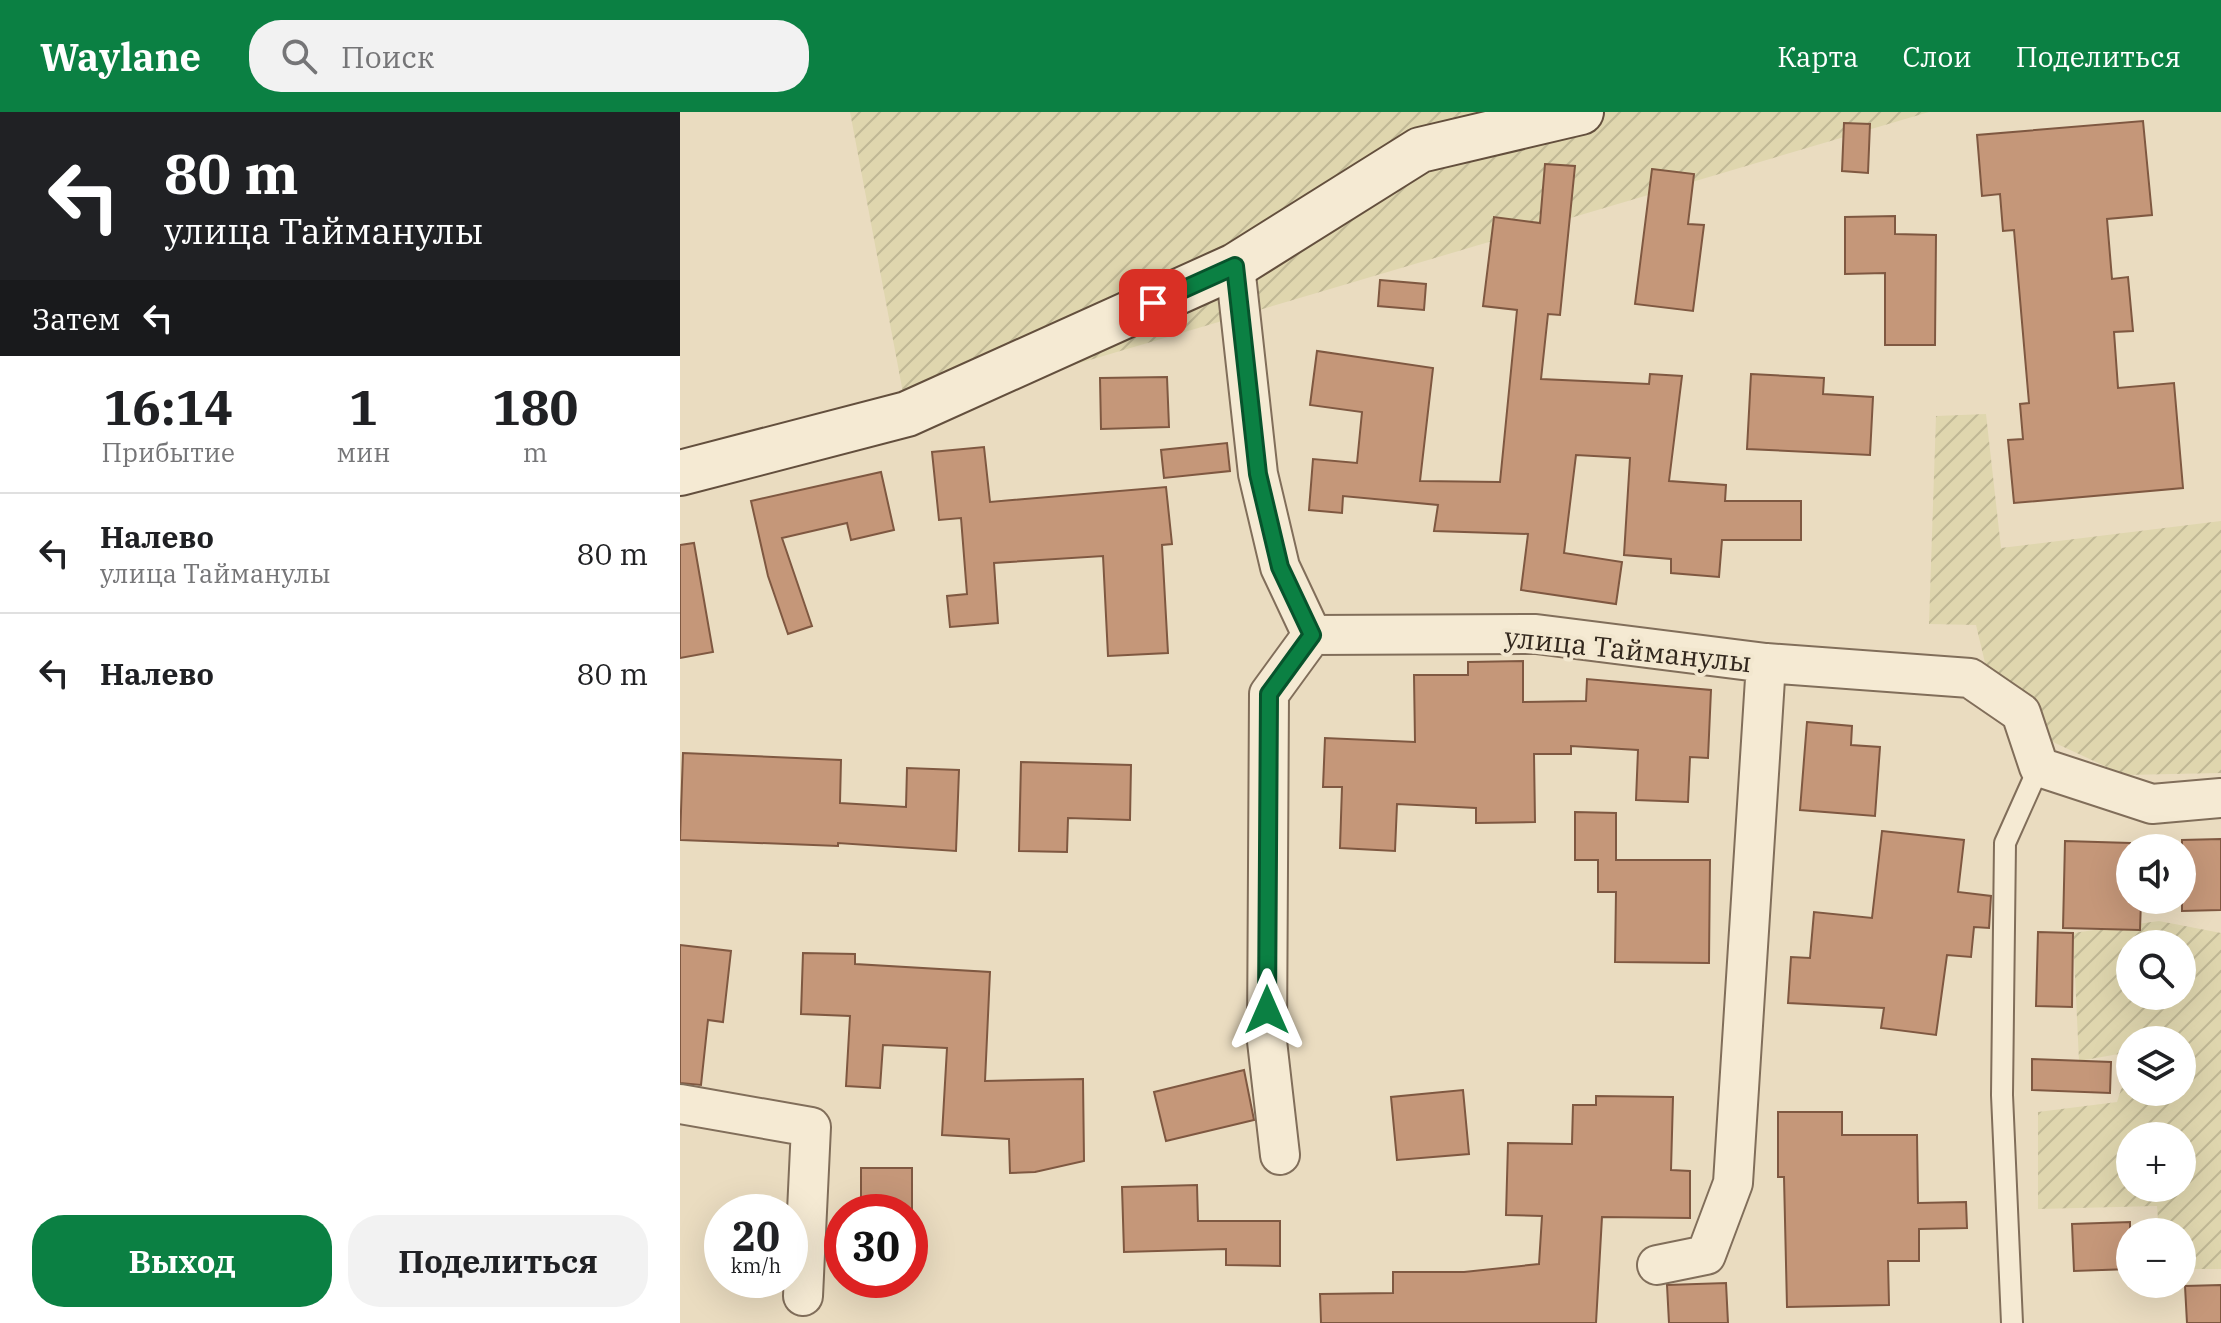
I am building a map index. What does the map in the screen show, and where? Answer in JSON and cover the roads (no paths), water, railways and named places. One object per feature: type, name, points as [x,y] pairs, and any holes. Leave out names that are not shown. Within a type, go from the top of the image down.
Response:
[{"type":"main road","points":[[680,473],[907,414],[1235,266],[1420,150],[1581,112]]},
{"type":"street","points":[[1235,266],[1258,474],[1280,567],[1312,635],[1269,694],[1267,1041],[1280,1155]]},
{"type":"street","name":"улица Тайманулы","points":[[1312,635],[1536,634],[1766,663],[1970,678],[2021,713],[2039,767]]},
{"type":"street","points":[[1657,1265],[1706,1255],[1733,1183],[1766,663]]},
{"type":"street","points":[[2039,767],[2152,804],[2221,798]]},
{"type":"street","points":[[680,1104],[811,1127],[808,1194]]},
{"type":"lane","points":[[2012,1323],[2002,1095],[2005,843],[2039,767]]}]
